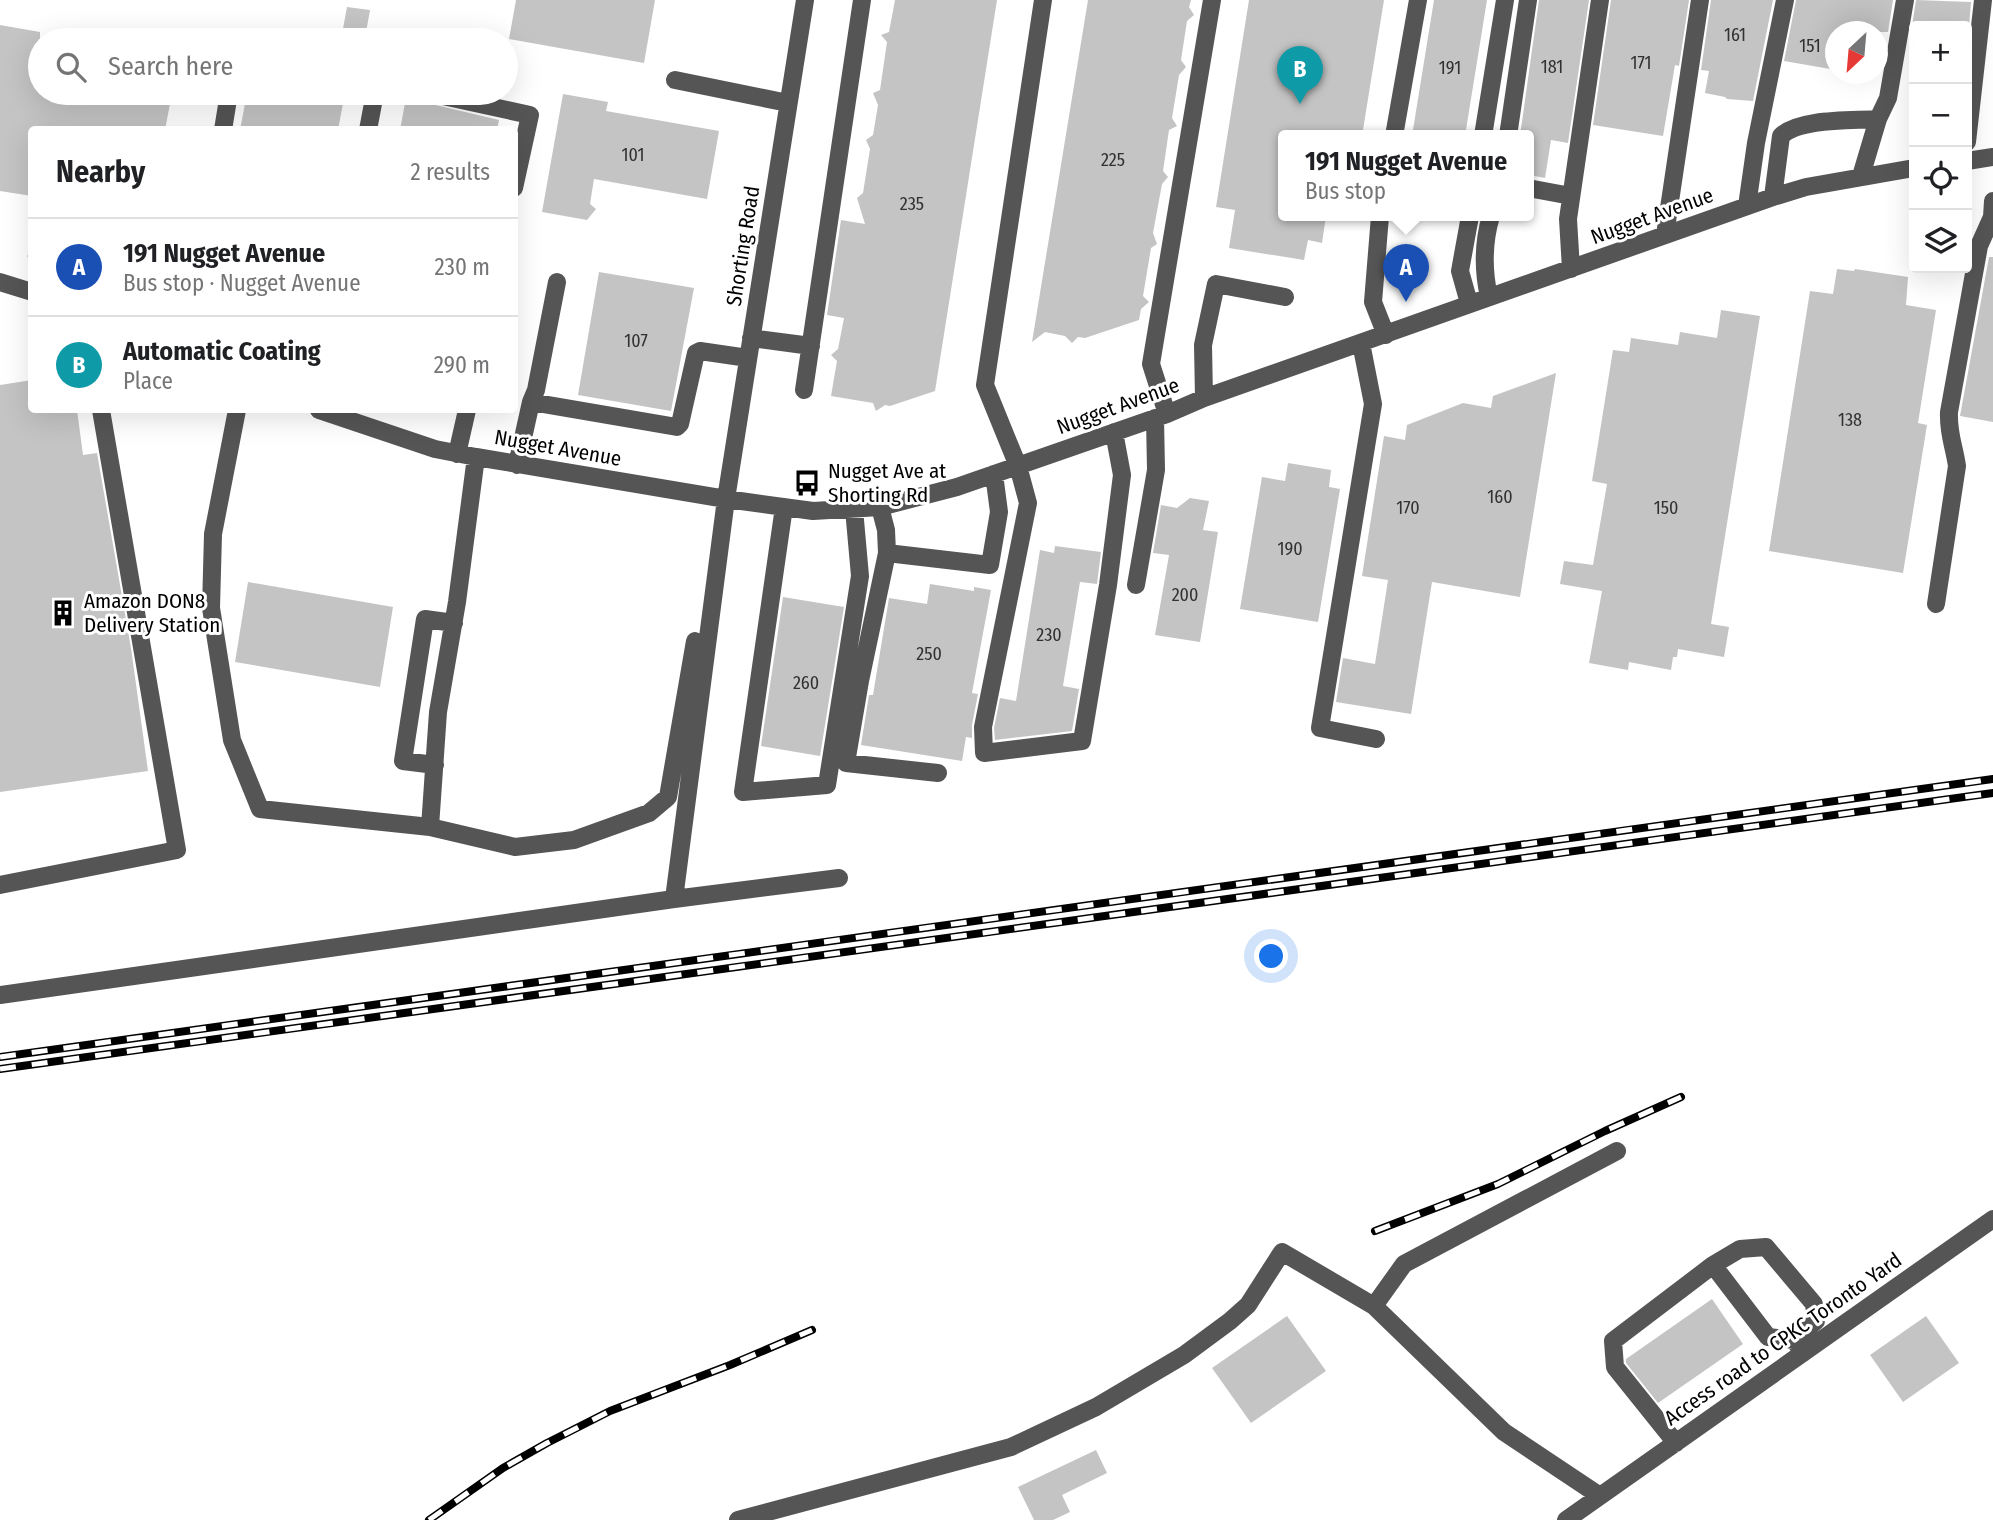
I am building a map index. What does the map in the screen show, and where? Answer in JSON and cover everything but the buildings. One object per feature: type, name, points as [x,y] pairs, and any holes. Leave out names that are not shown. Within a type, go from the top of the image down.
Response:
[{"type":"street","name":"Shorting Road","points":[[674,899],[726,499],[805,0]]},
{"type":"street","points":[[804,390],[862,0]]},
{"type":"street","points":[[1043,0],[985,385],[1018,466],[1028,503],[983,727],[984,753],[1082,741],[1108,585],[1122,475],[1114,432]]},
{"type":"street","points":[[1136,585],[1156,470],[1161,416],[1151,364],[1212,0]]},
{"type":"street","points":[[1395,130],[1419,0]]},
{"type":"street","points":[[1484,130],[1505,0]]},
{"type":"street","points":[[1509,130],[1528,0]]},
{"type":"street","points":[[1571,268],[1567,219],[1600,0]]},
{"type":"street","points":[[1665,235],[1700,0]]},
{"type":"street","points":[[1747,206],[1756,144],[1785,0]]},
{"type":"street","points":[[1861,176],[1878,119],[1888,98],[1905,0]]},
{"type":"street","points":[[1972,98],[1983,0]]},
{"type":"street","points":[[675,80],[788,103]]},
{"type":"street","points":[[224,126],[227,105]]},
{"type":"street","points":[[369,126],[373,105]]},
{"type":"street","points":[[484,105],[530,115],[518,170]]},
{"type":"street","points":[[1773,197],[1781,136],[1788,129],[1801,125],[1878,119]]},
{"type":"street","points":[[1972,160],[1993,157]]},
{"type":"street","name":"Nugget Avenue","points":[[328,413],[435,449],[517,465],[813,511],[880,508],[957,487],[1018,466],[1469,303],[1773,197],[1806,187],[1909,169]]},
{"type":"street","points":[[1534,189],[1571,196]]},
{"type":"street","points":[[1936,604],[1957,466],[1948,433],[1950,412],[1979,246],[1992,217],[1993,201]]},
{"type":"street","points":[[1380,221],[1373,302],[1386,335]]},
{"type":"street","points":[[1468,221],[1460,271],[1469,303]]},
{"type":"street","points":[[1489,297],[1483,273],[1490,221]]},
{"type":"street","points":[[0,282],[28,291]]},
{"type":"street","points":[[517,465],[536,390],[557,282]]},
{"type":"street","points":[[1204,398],[1203,345],[1216,284],[1285,297]]},
{"type":"street","points":[[751,338],[811,346]]},
{"type":"street","points":[[1361,343],[1373,404],[1320,728],[1376,739]]},
{"type":"street","points":[[531,402],[677,427],[680,424],[696,353],[700,351],[748,358]]},
{"type":"street","points":[[0,885],[177,850],[102,413]]},
{"type":"street","points":[[236,413],[213,534],[211,608],[232,740],[260,809],[430,827],[515,847],[574,840],[649,813],[668,797],[697,633],[709,619]]},
{"type":"street","points":[[457,454],[466,413]]},
{"type":"street","points":[[430,827],[438,712],[454,623],[476,457]]},
{"type":"street","points":[[887,553],[990,565],[999,512],[994,474]]},
{"type":"street","points":[[784,507],[743,792],[827,785],[859,576],[854,509]]},
{"type":"street","points":[[880,508],[886,530],[887,553],[846,763],[938,772]]},
{"type":"street","points":[[435,765],[403,761],[425,620],[454,623]]},
{"type":"street","points":[[0,996],[674,899],[839,878]]},
{"type":"street","points":[[1374,1306],[1404,1264],[1618,1151]]},
{"type":"street","name":"Access road to CPKC Toronto Yard","points":[[1566,1520],[1676,1443],[1798,1346],[1993,1219]]},
{"type":"street","points":[[1676,1443],[1615,1367],[1613,1341],[1713,1265],[1740,1250],[1766,1247],[1814,1304],[1816,1321],[1798,1346],[1768,1337],[1713,1265]]},
{"type":"street","points":[[738,1520],[1011,1447],[1096,1407],[1184,1355],[1230,1321],[1248,1305],[1282,1252],[1374,1306],[1504,1432],[1600,1496]]},
{"type":"railway","points":[[0,1057],[1993,779]]},
{"type":"railway","points":[[0,1069],[1993,793]]},
{"type":"railway","points":[[1375,1231],[1498,1184],[1681,1097]]},
{"type":"railway","points":[[429,1520],[503,1468],[610,1411],[812,1330]]},
{"type":"place","name":"Automatic Coating","points":[[1300,104]]},
{"type":"place","name":"191 Nugget Avenue","points":[[1406,302]]},
{"type":"place","name":"Nugget Ave at Shorting Rd","points":[[807,483]]},
{"type":"place","name":"Amazon DON8 Delivery Station","points":[[63,613]]}]
